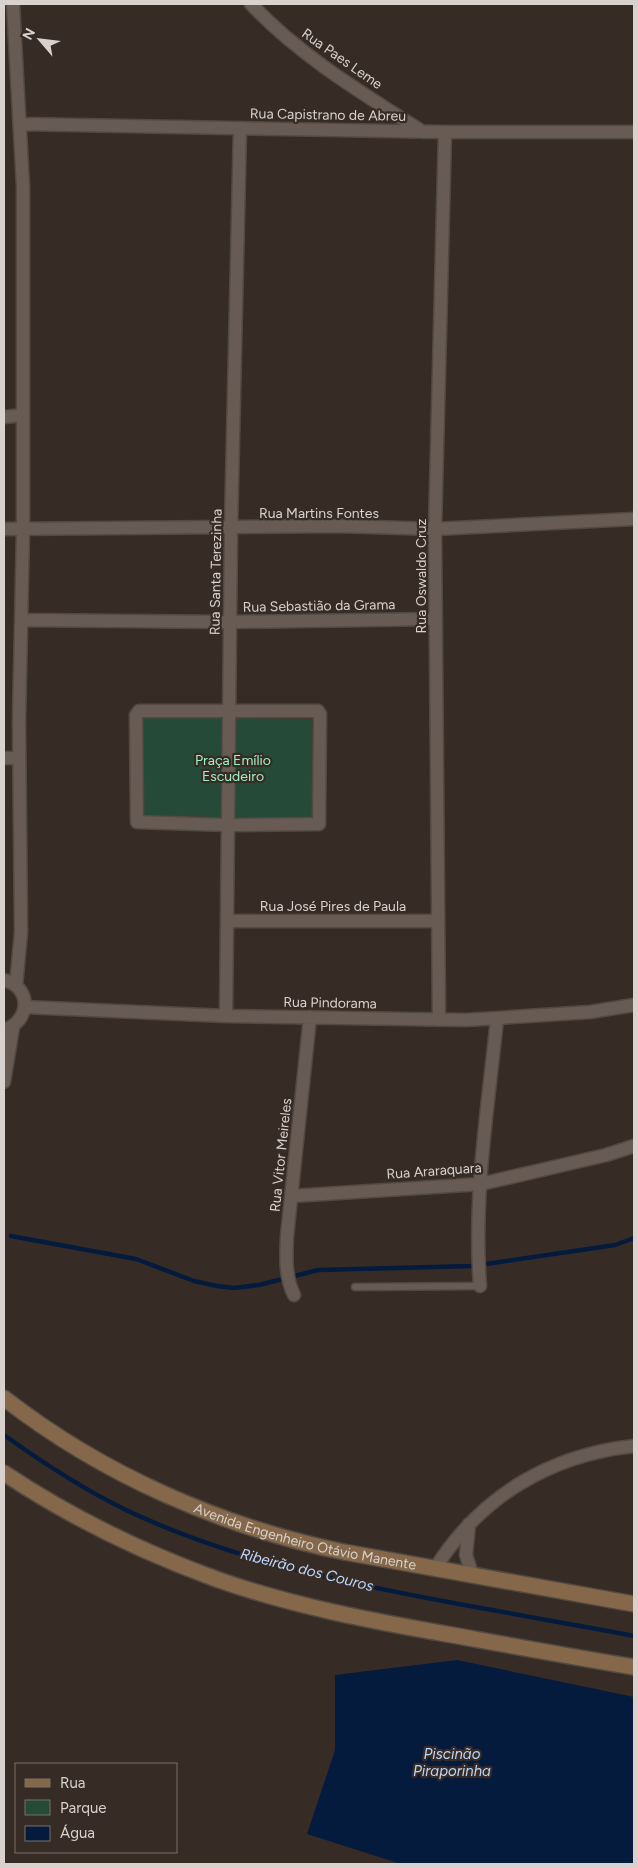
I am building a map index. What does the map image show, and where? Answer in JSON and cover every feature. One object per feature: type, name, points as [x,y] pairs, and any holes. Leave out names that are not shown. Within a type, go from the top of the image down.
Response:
[{"type":"main road","name":"Avenida Engenheiro Otávio Manente","points":[[4,1398],[44,1427],[84,1452],[131,1477],[217,1517],[299,1543],[634,1604]]},
{"type":"main road","points":[[4,1473],[57,1506],[136,1547],[218,1580],[359,1618],[634,1668]]},
{"type":"street","points":[[14,4],[23,187],[23,530],[19,758],[21,932],[16,986]]},
{"type":"street","name":"Rua Paes Leme","points":[[251,4],[270,24],[329,71],[422,132]]},
{"type":"street","name":"Rua Capistrano de Abreu","points":[[21,124],[422,132],[634,132]]},
{"type":"street","name":"Rua Santa Terezinha","points":[[226,1016],[231,528],[240,128]]},
{"type":"street","name":"Rua Oswaldo Cruz","points":[[439,1020],[435,530],[445,132]]},
{"type":"street","points":[[4,417],[23,415]]},
{"type":"street","name":"Rua Martins Fontes","points":[[4,529],[338,526],[435,530],[634,519]]},
{"type":"street","name":"Rua Sebastião da Grama","points":[[21,620],[230,622],[436,619]]},
{"type":"street","points":[[139,711],[230,711],[320,712],[320,822],[318,825],[137,822],[136,715],[139,711]]},
{"type":"street","points":[[4,758],[19,758]]},
{"type":"street","name":"Rua José Pires de Paula","points":[[227,921],[438,920]]},
{"type":"street","points":[[4,980],[16,986],[23,996],[25,1007],[21,1019],[8,1028],[4,1082]]},
{"type":"street","name":"Rua Pindorama","points":[[25,1007],[226,1016],[439,1020],[497,1019],[590,1012],[634,1004]]},
{"type":"street","name":"Rua Vitor Meireles","points":[[292,1291],[287,1266],[287,1236],[310,1017]]},
{"type":"street","points":[[480,1281],[478,1247],[481,1184],[497,1019]]},
{"type":"street","name":"Rua Araraquara","points":[[292,1196],[481,1184],[606,1155],[634,1146]]},
{"type":"street","points":[[436,1568],[469,1524],[512,1487],[540,1472],[591,1454],[634,1446]]},
{"type":"street","points":[[469,1524],[466,1555],[472,1574]]},
{"type":"lane","points":[[355,1287],[480,1281]]},
{"type":"green space","name":"Praça Emílio Escudeiro","points":[[141,717],[312,719],[313,820],[142,815]]},
{"type":"water","name":"Piscinão Piraporinha","points":[[457,1660],[634,1697],[634,1864],[401,1864],[307,1834],[335,1750],[335,1675]]},
{"type":"waterway","points":[[11,1236],[136,1259],[194,1281],[234,1288],[259,1285],[318,1270],[472,1266],[615,1245],[634,1238]]},
{"type":"waterway","name":"Ribeirão dos Couros","points":[[4,1435],[33,1456],[94,1493],[166,1528],[206,1543],[289,1568],[331,1578],[634,1636]]}]
